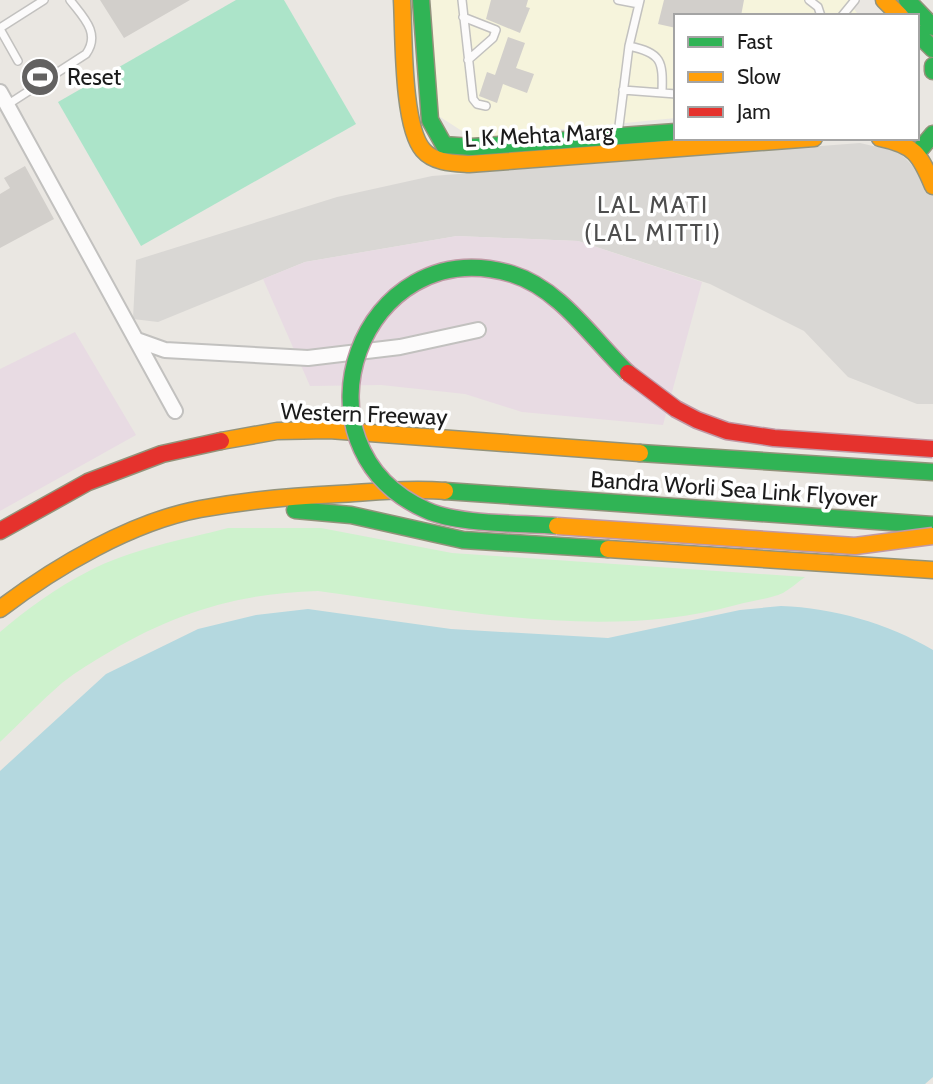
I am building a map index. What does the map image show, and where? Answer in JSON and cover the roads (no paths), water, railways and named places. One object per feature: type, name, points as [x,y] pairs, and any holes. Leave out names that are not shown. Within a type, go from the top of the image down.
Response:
[{"type":"main road","name":"L K Mehta Marg","points":[[402,0],[413,131],[422,149],[440,162],[469,164],[788,140]]},
{"type":"main road","name":"L K Mehta Marg","points":[[421,0],[430,120],[444,145],[472,147],[674,132]]},
{"type":"main road","points":[[884,0],[898,14]]},
{"type":"main road","points":[[907,0],[933,27]]},
{"type":"main road","points":[[919,35],[933,50]]},
{"type":"main road","points":[[406,60],[425,59]]},
{"type":"main road","points":[[918,152],[929,134]]},
{"type":"main road","points":[[890,140],[901,142],[918,152],[933,186]]},
{"type":"main road","points":[[933,449],[775,439],[723,430],[699,421],[651,393],[619,364],[580,321],[542,288],[506,271],[475,268],[444,271],[402,290],[384,308],[360,343],[349,393],[358,442],[371,465],[386,483],[406,500],[426,511],[477,520],[855,546],[933,536]]},
{"type":"main road","name":"Western Freeway","points":[[0,531],[88,482],[162,454],[232,438],[277,432],[329,430],[536,446]]},
{"type":"main road","name":"Bandra Worli Sea Link Flyover","points":[[536,446],[933,472]]},
{"type":"main road","name":"Bandra Worli Sea Link Flyover","points":[[208,508],[319,495],[421,489],[533,499],[933,525]]},
{"type":"main road","points":[[0,609],[64,566],[130,533],[185,513],[208,508],[284,509],[351,515],[463,540],[933,570]]},
{"type":"street","points":[[4,98],[175,411]]},
{"type":"street","points":[[137,340],[165,350],[309,358],[400,347],[478,330]]},
{"type":"lane","points":[[18,61],[0,29],[44,0]]},
{"type":"lane","points":[[4,98],[86,54],[91,47],[91,27],[70,0]]},
{"type":"lane","points":[[462,0],[473,99],[477,104],[486,106]]},
{"type":"lane","points":[[618,0],[640,2],[629,46],[618,153]]},
{"type":"lane","points":[[809,0],[818,7],[820,14]]},
{"type":"lane","points":[[844,14],[855,0]]},
{"type":"lane","points":[[463,17],[492,27],[496,33],[468,60]]},
{"type":"lane","points":[[629,46],[650,50],[657,58],[663,71],[662,93]]},
{"type":"lane","points":[[623,90],[674,94]]},
{"type":"water","points":[[781,606],[821,610],[860,619],[897,632],[933,650],[933,1077],[925,1084],[0,1084],[0,771],[106,674],[198,629],[256,615],[308,609],[451,629],[608,638],[740,610]]},
{"type":"place","name":"Reset","points":[[40,77]]},
{"type":"district","name":"LAL MATI (LAL MITTI)","points":[[653,219]]}]
